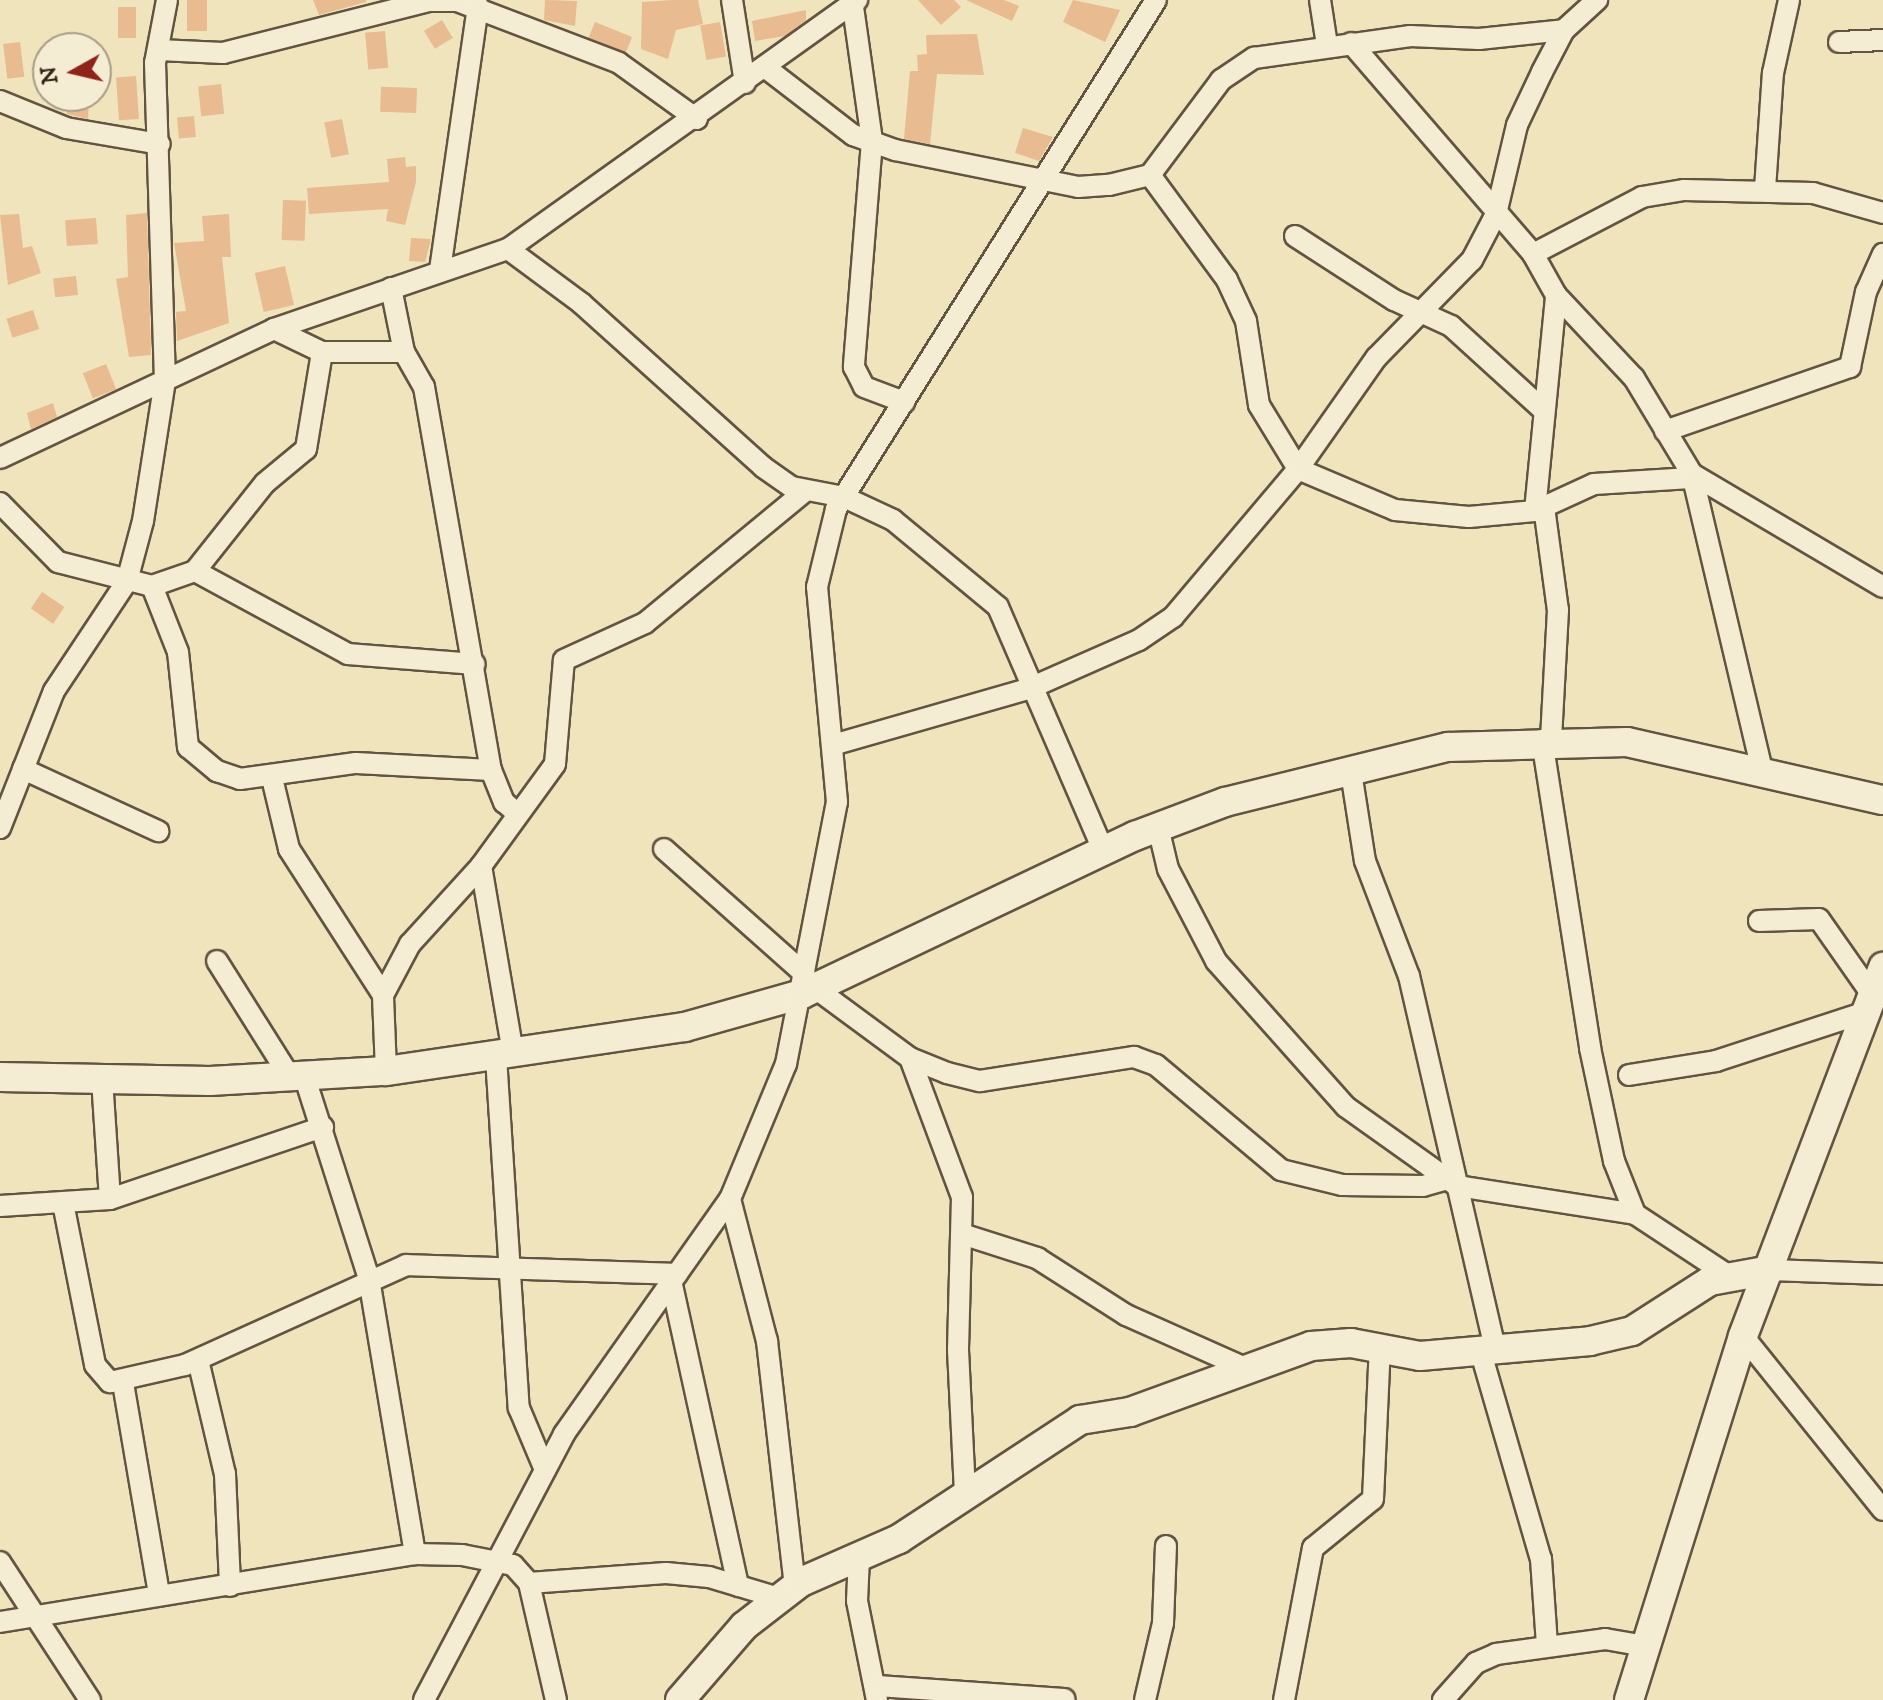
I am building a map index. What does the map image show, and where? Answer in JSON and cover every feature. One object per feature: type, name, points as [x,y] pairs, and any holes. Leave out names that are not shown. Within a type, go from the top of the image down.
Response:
[{"type":"street","points":[[0,828],[54,691],[127,581],[165,381],[159,50],[167,0]]},
{"type":"street","points":[[159,50],[223,53],[282,42],[427,0],[504,6],[619,63],[697,119]]},
{"type":"street","points":[[732,0],[745,83]]},
{"type":"street","points":[[424,1700],[545,1470],[730,1199],[786,1064],[807,985],[837,802],[836,744],[817,587],[823,543],[844,497],[1156,0]]},
{"type":"street","points":[[1320,0],[1327,45]]},
{"type":"street","points":[[836,744],[1028,689],[1139,640],[1173,617],[1298,469],[1376,358],[1472,260],[1496,214],[1517,125],[1564,30],[1597,0]]},
{"type":"street","points":[[1765,189],[1773,73],[1789,0]]},
{"type":"street","points":[[0,458],[274,329],[508,249],[697,119],[854,2],[872,141],[854,367],[864,387],[904,402]]},
{"type":"street","points":[[440,270],[478,6]]},
{"type":"street","points":[[766,68],[872,141],[1045,181],[1109,185],[1150,175],[1221,80],[1254,58],[1327,45],[1564,30]]},
{"type":"street","points":[[1839,42],[1883,40]]},
{"type":"street","points":[[1351,43],[1533,254],[1556,295],[1634,378],[1692,476],[1746,679],[1762,769]]},
{"type":"street","points":[[0,101],[66,128],[160,144]]},
{"type":"street","points":[[1150,175],[1227,280],[1246,321],[1259,405],[1298,469],[1356,498],[1423,515],[1540,509],[1594,484],[1692,476],[1883,587]]},
{"type":"street","points":[[1533,254],[1642,197],[1765,189],[1849,199],[1883,213]]},
{"type":"street","points":[[1295,236],[1394,300],[1425,310],[1483,348],[1541,408]]},
{"type":"street","points":[[508,249],[581,303],[717,431],[805,491],[844,497],[893,520],[998,607],[1028,689],[1104,852]]},
{"type":"street","points":[[1665,431],[1850,367],[1866,292],[1883,254]]},
{"type":"street","points":[[391,288],[404,352],[424,387],[475,664],[491,770],[518,814]]},
{"type":"street","points":[[1556,295],[1541,408],[1540,509],[1558,610],[1546,740],[1590,1048],[1614,1161],[1635,1214]]},
{"type":"street","points":[[274,329],[322,352],[404,352]]},
{"type":"street","points":[[0,503],[58,562],[152,586],[195,571],[265,483],[306,449],[322,352]]},
{"type":"street","points":[[386,1071],[383,995],[410,944],[481,866],[555,764],[568,653],[645,623],[805,491]]},
{"type":"street","points":[[195,571],[340,652],[475,664]]},
{"type":"street","points":[[152,586],[178,652],[188,747],[217,771],[272,778],[356,763],[491,770]]},
{"type":"street","points":[[0,1077],[297,1076],[386,1071],[685,1027],[807,985],[1158,827],[1225,802],[1448,747],[1546,740],[1627,742],[1762,769],[1883,800]]},
{"type":"street","points":[[23,769],[158,831]]},
{"type":"street","points":[[1351,772],[1365,861],[1409,976],[1488,1352],[1541,1559],[1547,1644]]},
{"type":"street","points":[[272,778],[289,849],[383,995]]},
{"type":"street","points":[[1158,827],[1168,869],[1232,980],[1346,1107],[1452,1182]]},
{"type":"street","points":[[664,849],[807,985],[910,1058],[980,1081],[1134,1057],[1156,1065],[1281,1170],[1342,1185],[1423,1186],[1452,1182],[1635,1214],[1729,1276]]},
{"type":"street","points":[[481,866],[504,1055],[519,1408],[545,1470]]},
{"type":"street","points":[[1759,921],[1819,919],[1871,1003]]},
{"type":"street","points":[[217,961],[297,1076],[323,1127],[369,1279],[415,1554]]},
{"type":"street","points":[[1629,1700],[1743,1336],[1883,967]]},
{"type":"street","points":[[1629,1075],[1716,1061],[1871,1003]]},
{"type":"street","points":[[910,1058],[940,1123],[965,1235],[958,1350],[965,1492]]},
{"type":"street","points":[[102,1079],[110,1199]]},
{"type":"street","points":[[0,1206],[110,1199],[323,1127]]},
{"type":"street","points":[[730,1199],[767,1341],[787,1592]]},
{"type":"street","points":[[63,1203],[95,1365],[110,1382],[123,1383],[198,1360],[369,1279],[406,1265],[512,1267],[675,1279]]},
{"type":"street","points":[[965,1235],[1037,1258],[1126,1315],[1252,1371]]},
{"type":"street","points":[[680,1700],[787,1592],[859,1557],[1080,1420],[1130,1412],[1252,1371],[1311,1346],[1380,1347],[1420,1356],[1488,1352],[1632,1331],[1729,1276],[1770,1270],[1883,1274]]},
{"type":"street","points":[[675,1279],[738,1586]]},
{"type":"street","points":[[1743,1336],[1883,1510]]},
{"type":"street","points":[[1284,1700],[1313,1548],[1373,1499],[1380,1347]]},
{"type":"street","points":[[198,1360],[225,1474],[230,1586]]},
{"type":"street","points":[[123,1383],[159,1593]]},
{"type":"street","points":[[1145,1700],[1163,1623],[1166,1546]]},
{"type":"street","points":[[0,1622],[159,1593],[230,1586],[415,1554],[497,1562],[513,1565],[529,1583],[556,1700]]},
{"type":"street","points":[[859,1557],[857,1601],[877,1693],[1065,1699]]},
{"type":"street","points":[[0,1562],[37,1614],[90,1700]]},
{"type":"street","points":[[529,1583],[636,1572],[787,1592]]},
{"type":"street","points":[[1443,1700],[1476,1663],[1547,1644],[1605,1639],[1644,1646]]},
{"type":"building","points":[[187,0],[207,0],[207,31],[187,31]]},
{"type":"building","points":[[313,0],[366,0],[366,2],[319,15]]},
{"type":"building","points":[[545,0],[577,1],[575,26],[544,20]]},
{"type":"building","points":[[698,0],[703,24],[676,30],[668,59],[641,49],[642,2]]},
{"type":"building","points":[[918,0],[954,0],[961,7],[941,25]]},
{"type":"building","points":[[966,0],[1004,0],[1019,6],[1012,21]]},
{"type":"building","points":[[1073,0],[1120,10],[1105,42],[1063,22]]},
{"type":"building","points":[[118,7],[136,7],[136,38],[118,38]]},
{"type":"building","points":[[806,10],[806,20],[785,36],[755,41],[752,21]]},
{"type":"building","points":[[442,20],[453,38],[435,49],[424,31]]},
{"type":"building","points":[[595,22],[632,37],[626,53],[589,38]]},
{"type":"building","points":[[720,22],[726,56],[706,60],[700,25]]},
{"type":"building","points":[[385,31],[388,68],[368,70],[365,33]]},
{"type":"building","points":[[977,34],[984,75],[937,74],[930,144],[904,139],[910,71],[918,71],[917,55],[927,54],[926,35]]},
{"type":"building","points":[[20,42],[24,77],[7,79],[3,44]]},
{"type":"building","points":[[136,76],[139,119],[119,120],[116,77]]},
{"type":"building","points":[[221,84],[224,114],[201,116],[198,86]]},
{"type":"building","points":[[381,87],[417,88],[416,113],[380,112]]},
{"type":"building","points":[[88,112],[88,119],[67,114]]},
{"type":"building","points":[[194,116],[196,137],[179,138],[177,117]]},
{"type":"building","points":[[342,119],[349,154],[331,158],[324,122]]},
{"type":"building","points":[[1023,128],[1053,137],[1039,161],[1015,153]]},
{"type":"building","points":[[405,157],[406,167],[416,166],[416,182],[405,225],[386,221],[388,209],[309,214],[307,188],[389,182],[387,159]]},
{"type":"building","points":[[283,200],[306,201],[305,241],[282,240]]},
{"type":"building","points":[[147,213],[151,355],[129,357],[116,279],[128,277],[126,215]]},
{"type":"building","points":[[19,214],[23,248],[32,246],[41,273],[8,285],[0,215]]},
{"type":"building","points":[[229,214],[231,257],[222,257],[229,323],[177,341],[176,312],[186,311],[174,243],[204,241],[202,216]]},
{"type":"building","points":[[96,218],[98,244],[67,246],[65,220]]},
{"type":"building","points":[[411,238],[431,239],[425,262],[409,261]]},
{"type":"building","points":[[285,266],[294,305],[264,312],[255,273]]},
{"type":"building","points":[[76,276],[78,295],[55,297],[53,278]]},
{"type":"building","points":[[33,310],[39,329],[13,338],[6,319]]},
{"type":"building","points":[[106,364],[116,389],[93,398],[83,373]]},
{"type":"building","points":[[53,403],[57,417],[31,429],[27,413]]},
{"type":"building","points":[[42,592],[64,607],[53,624],[31,609]]}]
